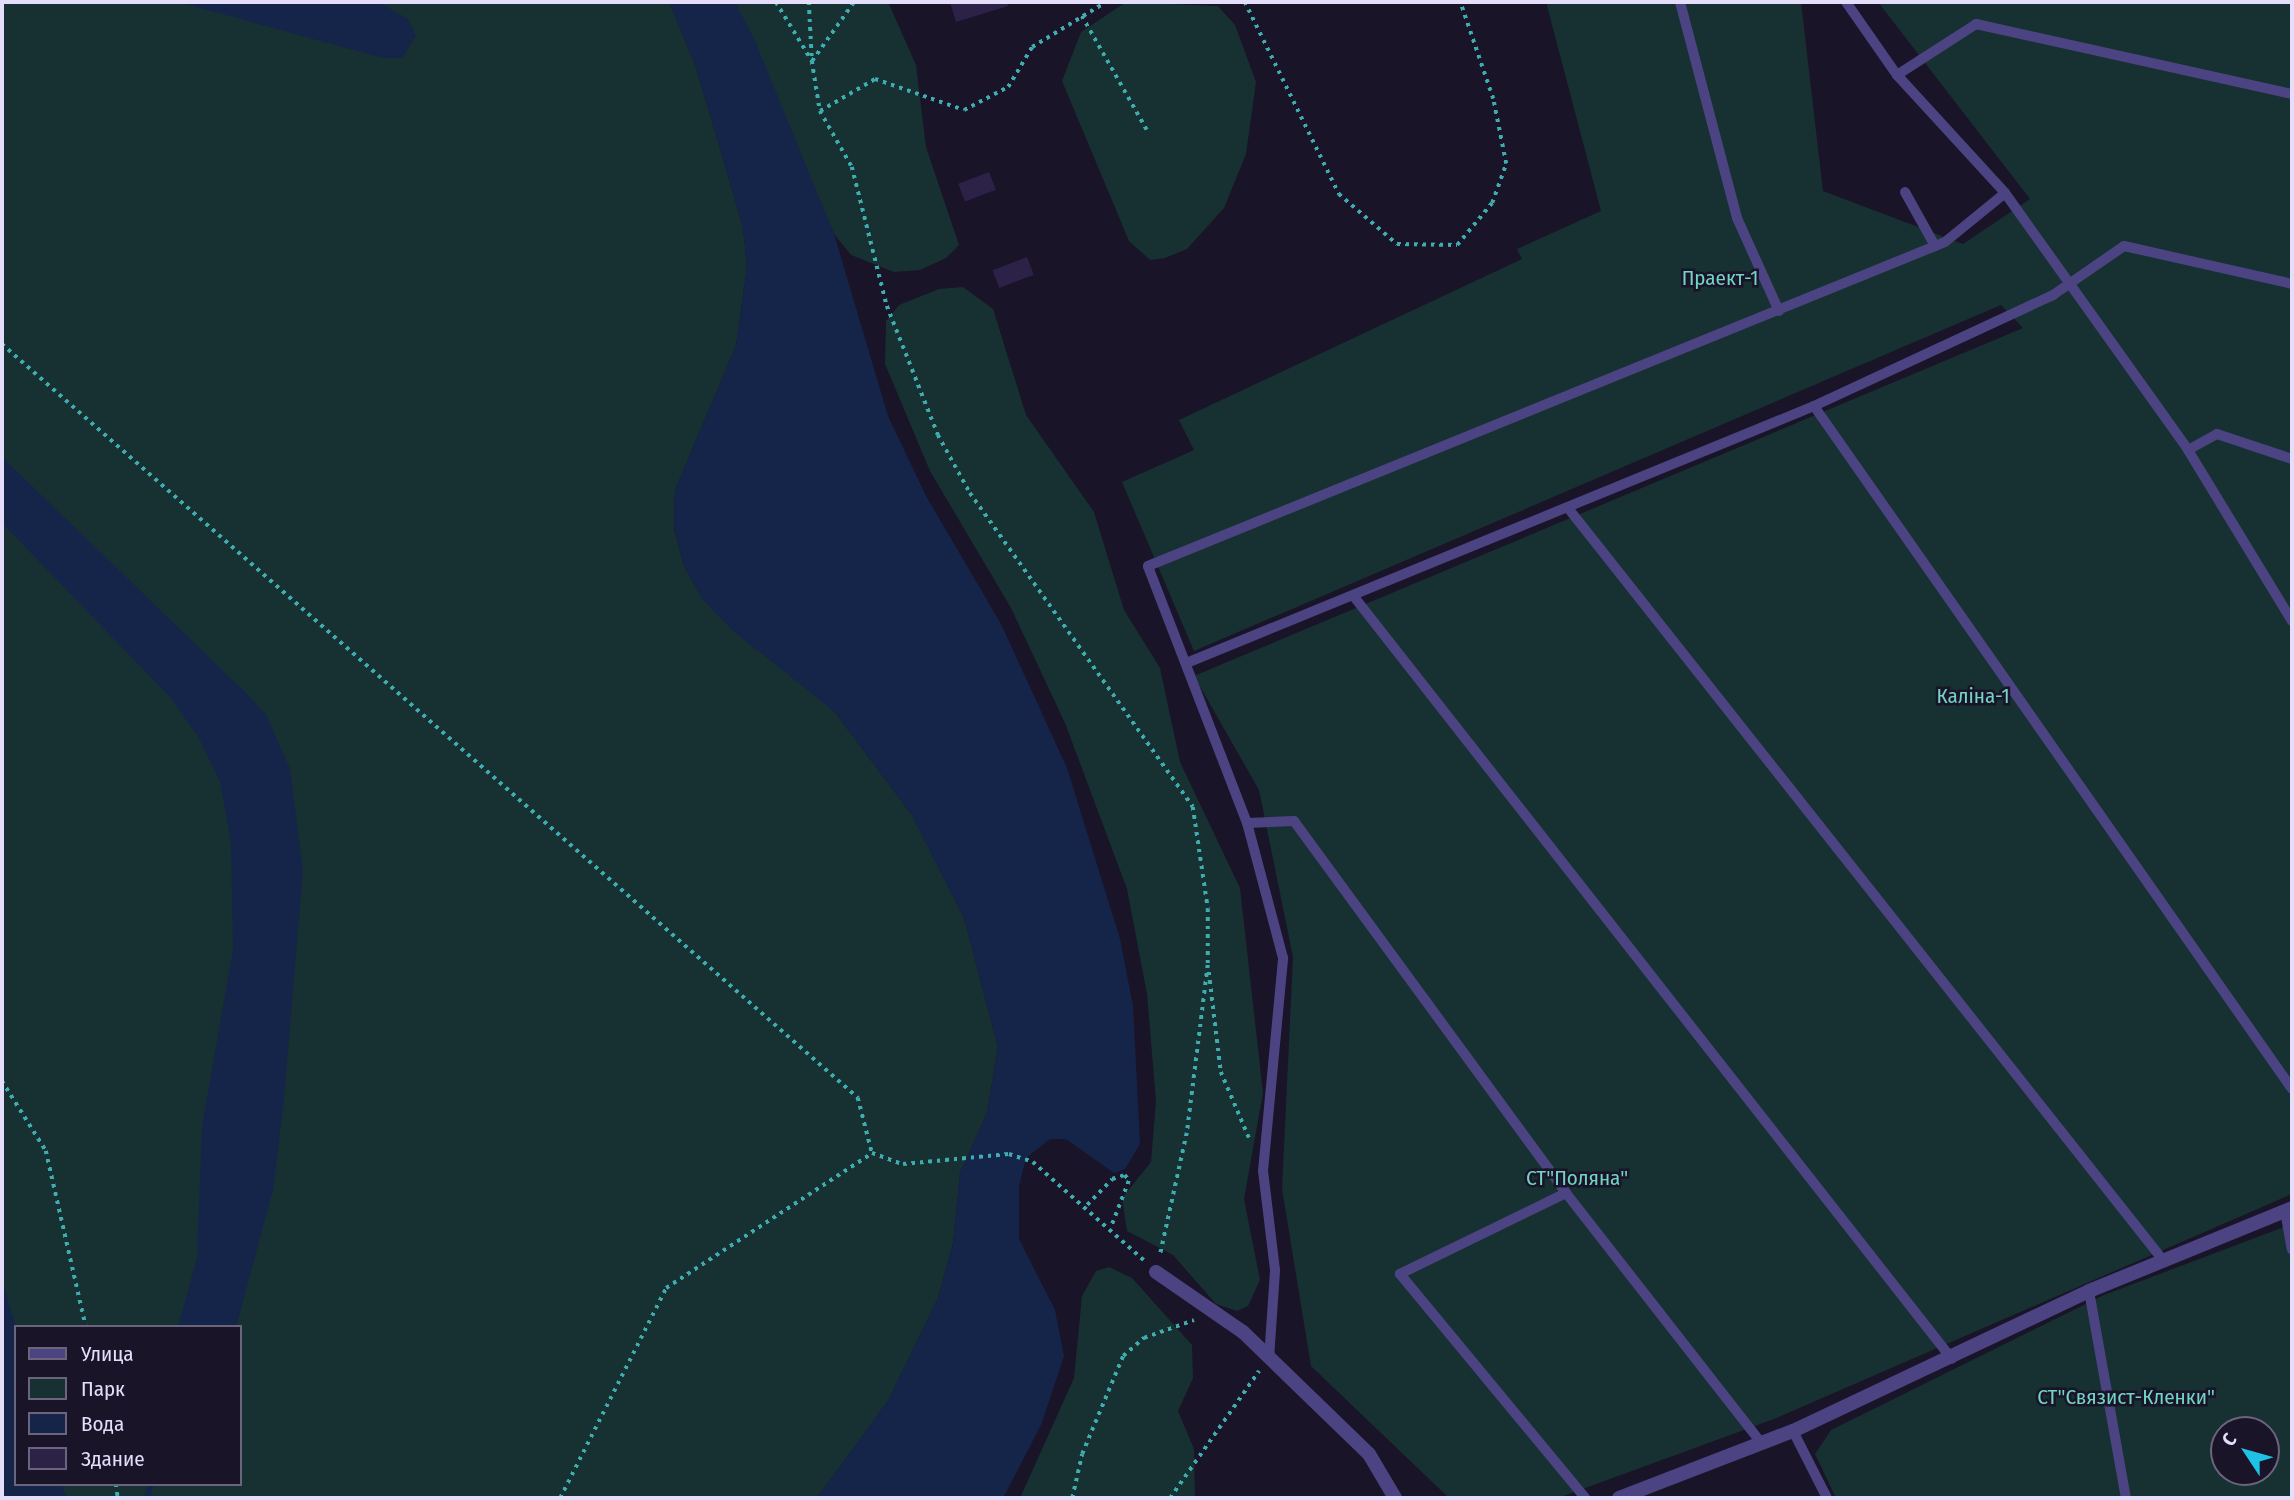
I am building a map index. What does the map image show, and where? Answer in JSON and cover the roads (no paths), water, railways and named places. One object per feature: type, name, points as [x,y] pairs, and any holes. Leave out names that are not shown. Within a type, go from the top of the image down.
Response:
[{"type":"street","points":[[1619,1498],[1760,1441],[1793,1431],[1952,1360],[2090,1291],[2289,1210]]},
{"type":"street","points":[[1156,1272],[1222,1315],[1269,1359],[1369,1454],[1395,1498]]},
{"type":"lane","points":[[1680,2],[1737,218],[1779,311]]},
{"type":"lane","points":[[1846,2],[1897,75],[2005,193],[2066,284],[2188,450],[2292,621]]},
{"type":"lane","points":[[1897,75],[1976,24],[2292,94]]},
{"type":"lane","points":[[1905,192],[1934,246]]},
{"type":"lane","points":[[1269,1359],[1275,1270],[1263,1171],[1283,958],[1247,823],[1189,662],[1147,566],[1934,246],[2005,193]]},
{"type":"lane","points":[[1189,662],[1356,598],[1814,407],[2066,284],[2124,246],[2292,284]]},
{"type":"lane","points":[[1814,407],[2292,1089]]},
{"type":"lane","points":[[2188,450],[2217,434],[2292,459]]},
{"type":"lane","points":[[1568,508],[2163,1260]]},
{"type":"lane","points":[[1356,598],[1952,1360]]},
{"type":"lane","points":[[1247,823],[1294,821],[1566,1193],[1760,1441]]},
{"type":"lane","points":[[1566,1193],[1399,1274],[1585,1498]]},
{"type":"lane","points":[[2289,1210],[2292,1249]]},
{"type":"lane","points":[[2090,1291],[2126,1498]]},
{"type":"lane","points":[[1793,1431],[1827,1498]]},
{"type":"water","points":[[178,2],[378,2],[408,19],[416,36],[402,58],[383,58]]},
{"type":"water","points":[[669,2],[735,2],[755,41],[834,234],[888,416],[926,496],[1001,624],[1067,768],[1120,939],[1133,1006],[1140,1144],[1125,1169],[1114,1173],[1066,1139],[1050,1139],[1026,1158],[1019,1186],[1019,1239],[1055,1310],[1064,1356],[1041,1425],[1003,1498],[817,1498],[888,1401],[938,1298],[953,1244],[960,1173],[987,1113],[998,1047],[964,918],[912,815],[835,712],[732,630],[703,600],[684,566],[674,527],[675,490],[736,346],[747,267],[743,227],[696,67]]},
{"type":"water","points":[[2,457],[250,697],[267,716],[290,769],[303,870],[284,1099],[273,1190],[237,1325],[179,1325],[197,1258],[202,1126],[233,950],[231,842],[220,782],[199,738],[169,696],[2,523]]},
{"type":"water","points":[[2,1281],[15,1325],[14,1486],[63,1486],[67,1498],[2,1498]]},
{"type":"waterway","points":[[147,1498],[150,1486]]},
{"type":"park label","name":"Праект-1","points":[[1720,278]]},
{"type":"park label","name":"Каліна-1","points":[[1973,696]]},
{"type":"park label","name":"СТ\"Поляна\"","points":[[1577,1178]]},
{"type":"park label","name":"СТ\"Связист-Кленки\"","points":[[2126,1397]]}]
